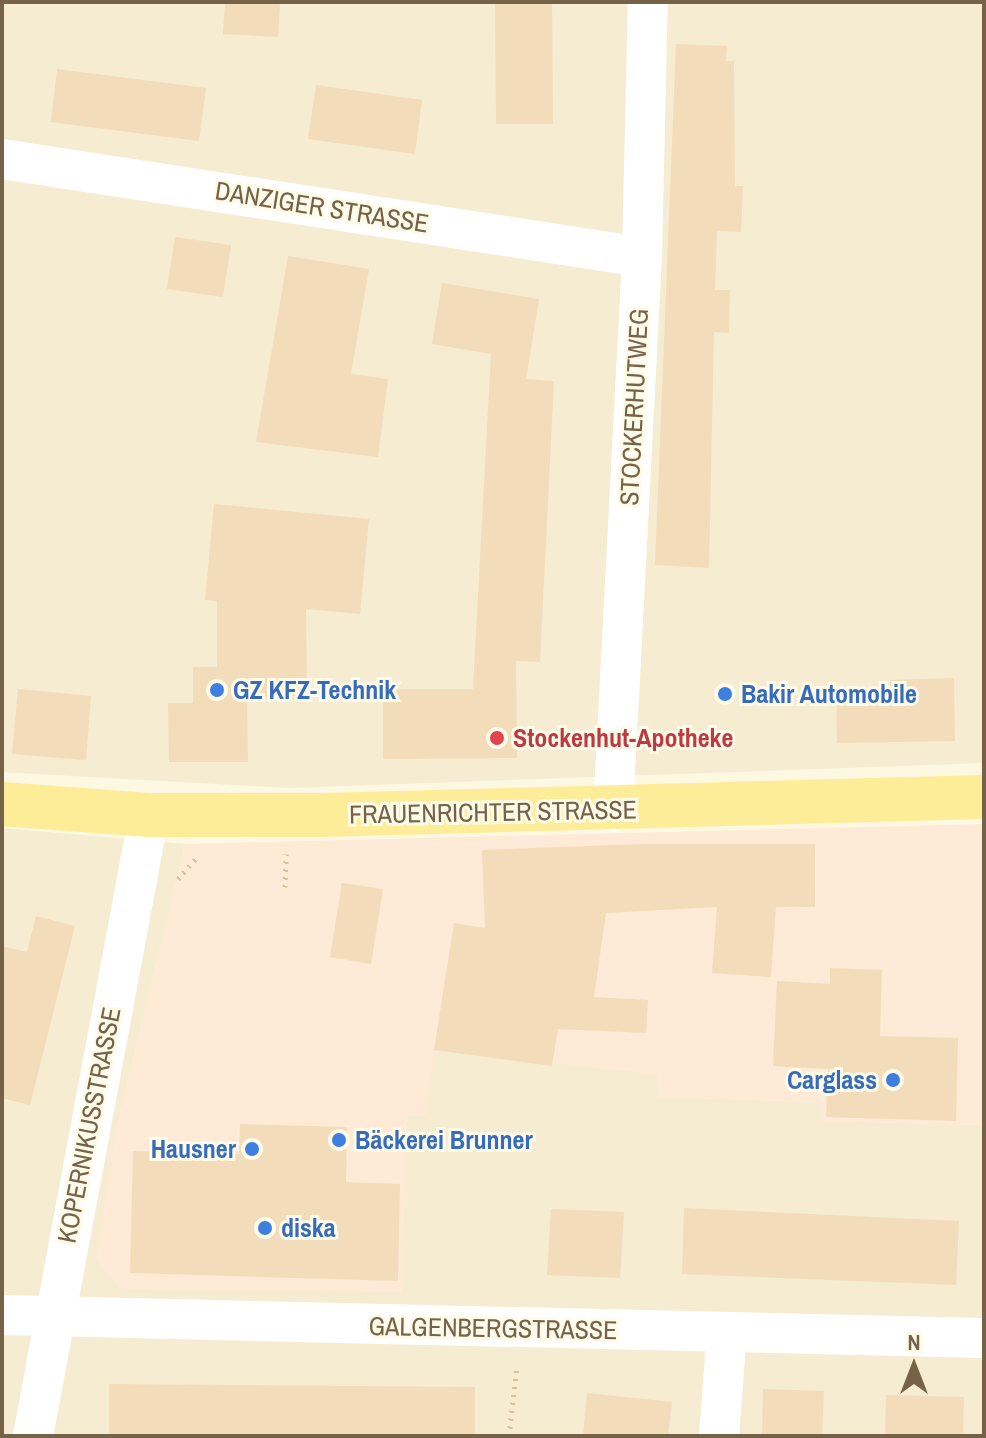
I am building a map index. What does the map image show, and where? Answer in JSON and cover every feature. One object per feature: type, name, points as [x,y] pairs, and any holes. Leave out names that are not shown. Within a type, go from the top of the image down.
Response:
[{"type":"main road","name":"FRAUENRICHTER STRASSE","points":[[2,804],[149,815],[613,812],[984,797]]},
{"type":"street","name":"STOCKERHUTWEG","points":[[613,812],[642,257],[648,2]]},
{"type":"street","name":"DANZIGER STRASSE","points":[[2,159],[642,257]]},
{"type":"street","name":"KOPERNIKUSSTRASSE","points":[[33,1436],[51,1321],[149,815]]},
{"type":"street","name":"GALGENBERGSTRASSE","points":[[2,1315],[51,1321],[984,1338]]},
{"type":"street","points":[[719,1436],[727,1332]]},
{"type":"path","points":[[285,887],[287,845]]},
{"type":"path","points":[[509,1436],[522,1328]]},
{"type":"shaded area","points":[[2,2],[984,2],[984,763],[289,788],[2,772]]},
{"type":"shaded area","points":[[984,824],[984,1125],[821,1121],[821,1102],[657,1097],[657,1074],[435,1050],[425,1115],[407,1117],[402,1292],[121,1290],[96,1259],[115,1134],[185,844]]},
{"type":"shaded area","points":[[2,828],[185,844],[115,1134],[425,1115],[434,1050],[658,1074],[658,1097],[822,1102],[822,1121],[984,1125],[984,1436],[2,1436]]},
{"type":"building","points":[[225,2],[280,2],[278,37],[223,34]]},
{"type":"building","points":[[495,2],[552,2],[553,124],[496,124]]},
{"type":"building","points":[[676,44],[727,46],[726,61],[734,61],[735,186],[743,186],[741,232],[717,231],[715,290],[730,290],[729,333],[714,332],[709,568],[655,565]]},
{"type":"building","points":[[57,69],[206,88],[199,141],[51,122]]},
{"type":"building","points":[[316,85],[422,100],[415,154],[308,139]]},
{"type":"building","points":[[175,237],[231,245],[223,297],[167,289]]},
{"type":"building","points":[[288,256],[369,269],[351,374],[388,379],[378,457],[256,442]]},
{"type":"building","points":[[442,283],[539,299],[526,379],[554,381],[540,662],[516,661],[517,758],[383,759],[383,689],[473,689],[491,354],[432,344]]},
{"type":"building","points":[[214,504],[369,519],[360,614],[306,609],[307,696],[247,697],[248,762],[169,762],[168,703],[193,703],[193,667],[217,667],[217,601],[205,600]]},
{"type":"building","points":[[954,678],[955,741],[837,743],[836,691],[890,690],[890,680]]},
{"type":"building","points":[[18,689],[91,696],[86,760],[12,754]]},
{"type":"building","points":[[643,844],[815,844],[815,907],[776,907],[771,977],[712,973],[717,907],[606,913],[594,997],[648,1000],[646,1033],[558,1029],[552,1066],[434,1050],[454,923],[485,928],[482,850]]},
{"type":"building","points":[[342,883],[383,889],[371,964],[330,957]]},
{"type":"building","points":[[36,916],[75,926],[30,1105],[2,1098],[2,946],[27,952]]},
{"type":"building","points":[[830,968],[882,970],[880,1036],[958,1038],[956,1121],[826,1117],[828,1069],[773,1066],[777,981],[830,984]]},
{"type":"building","name":"diska","points":[[240,1124],[347,1127],[346,1182],[400,1184],[398,1281],[130,1273],[133,1151],[239,1154]]},
{"type":"building","points":[[684,1208],[959,1221],[956,1285],[682,1274]]},
{"type":"building","points":[[551,1209],[624,1212],[620,1278],[547,1275]]},
{"type":"building","points":[[109,1384],[475,1387],[475,1436],[109,1436]]},
{"type":"building","points":[[763,1389],[824,1391],[822,1436],[762,1436]]},
{"type":"building","points":[[587,1393],[672,1402],[668,1436],[583,1436]]},
{"type":"building","points":[[886,1395],[964,1397],[963,1436],[885,1436]]},
{"type":"place","name":"GZ KFZ-Technik","points":[[217,690]]},
{"type":"place","name":"Bakir Automobile","points":[[725,694]]},
{"type":"place","name":"Stockenhut-Apotheke","points":[[497,738]]},
{"type":"place","name":"Carglass","points":[[893,1080]]},
{"type":"place","name":"Bäckerei Brunner","points":[[339,1140]]},
{"type":"place","name":"Hausner","points":[[252,1149]]},
{"type":"place","name":"diska","points":[[265,1228]]}]
